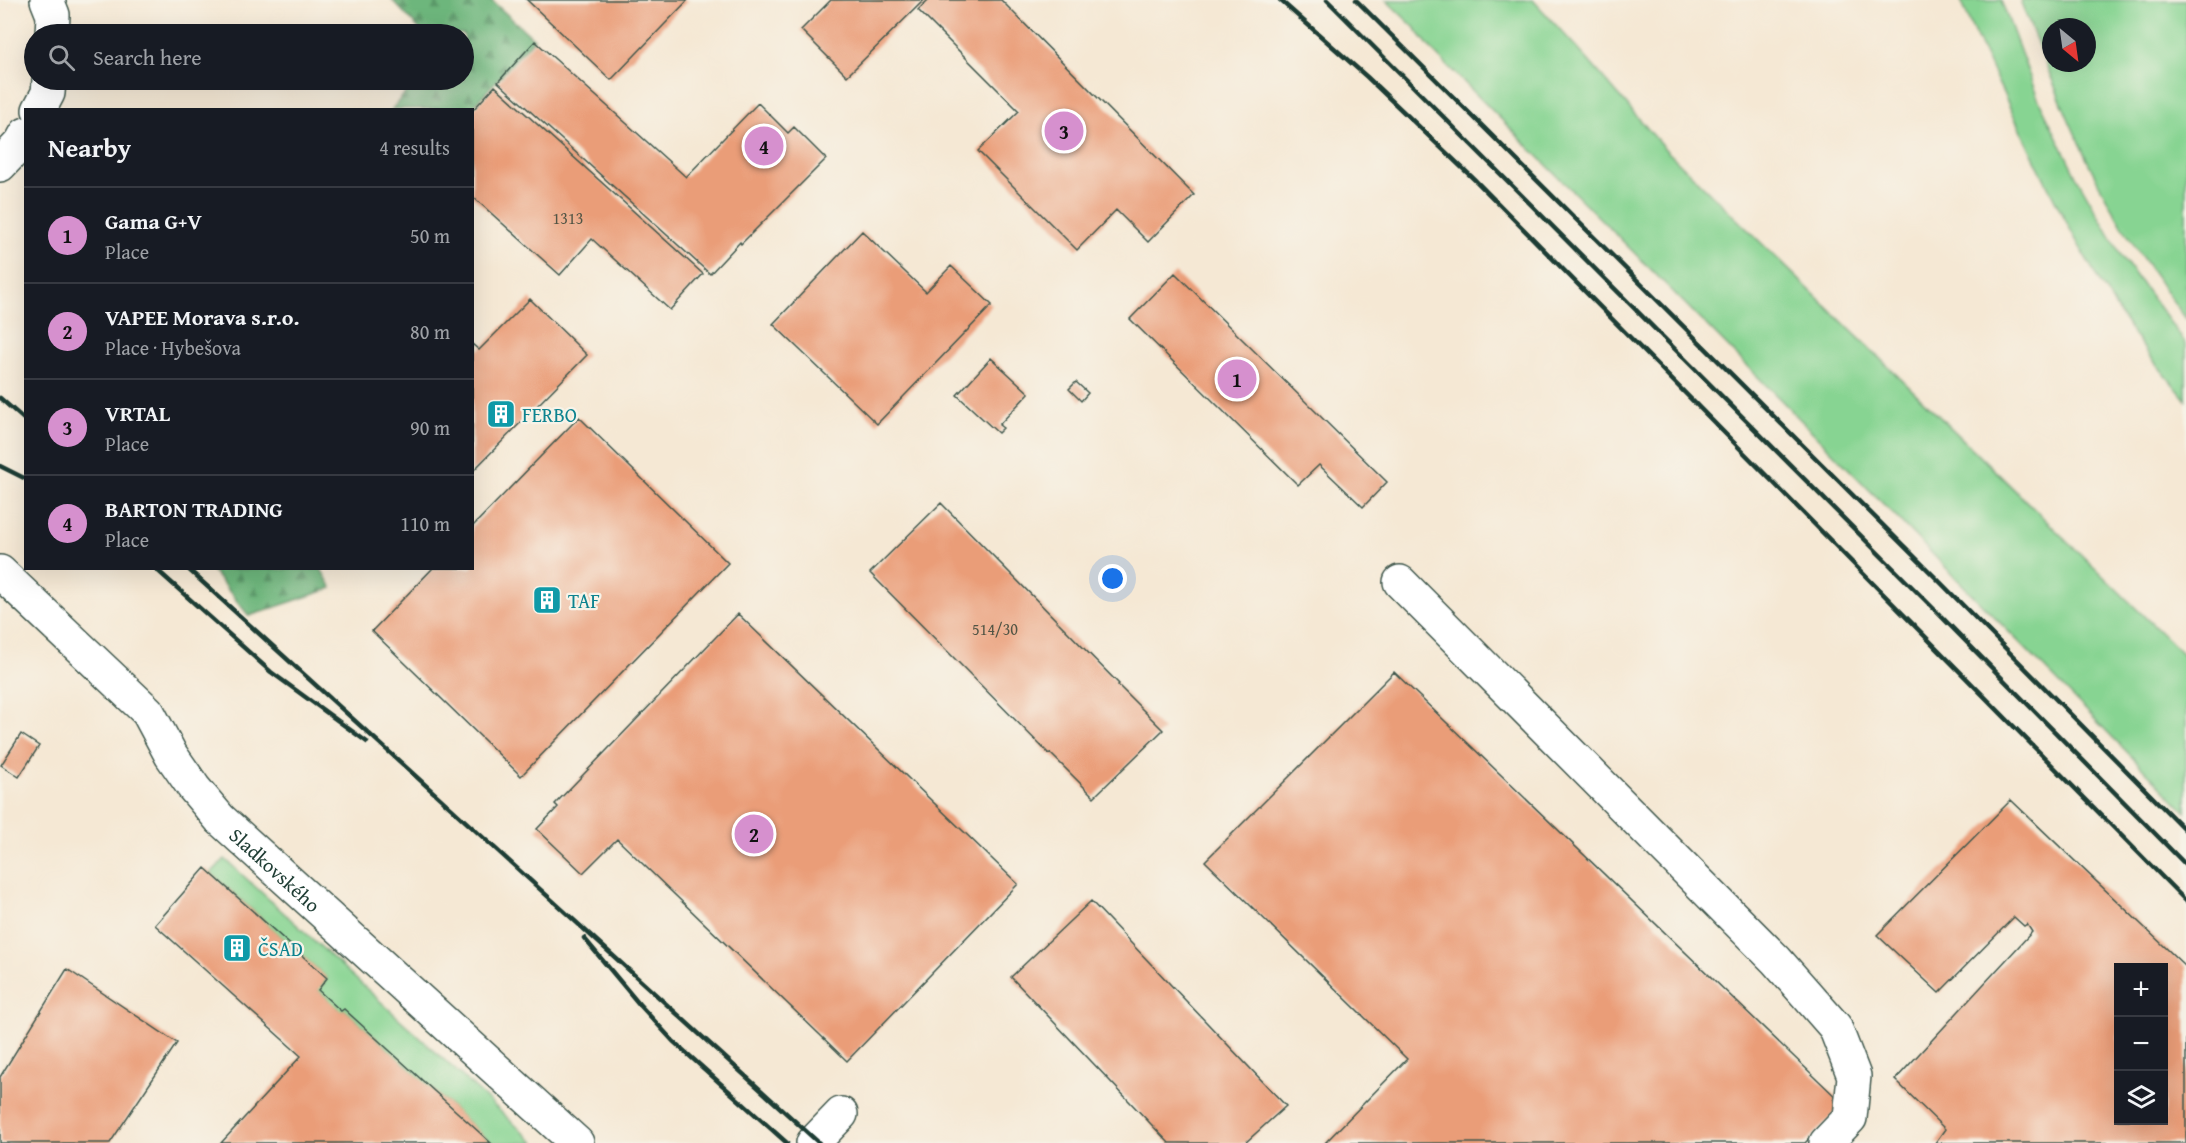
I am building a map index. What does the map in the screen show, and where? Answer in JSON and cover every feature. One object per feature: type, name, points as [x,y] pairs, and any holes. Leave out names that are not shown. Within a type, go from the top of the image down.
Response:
[{"type":"street","points":[[47,0],[53,15],[53,24]]},
{"type":"street","points":[[40,108],[48,90]]},
{"type":"street","points":[[0,165],[24,138]]},
{"type":"street","name":"Sladkovského","points":[[0,572],[148,712],[171,755],[220,819],[577,1143]]},
{"type":"street","points":[[1400,582],[1776,960],[1835,1027],[1854,1076],[1850,1118],[1827,1143]]},
{"type":"street","points":[[813,1143],[841,1113]]},
{"type":"green space","points":[[392,0],[491,0],[534,39],[472,108],[393,108],[408,90],[474,90],[474,24],[415,24]]},
{"type":"green space","points":[[1386,0],[1533,0],[1666,150],[2186,657],[2186,812],[1781,400],[1432,50],[1414,27]]},
{"type":"green space","points":[[1961,0],[2001,0],[2037,96],[2076,176],[2122,257],[2186,344],[2186,400],[2134,335],[2083,253],[2026,141]]},
{"type":"green space","points":[[2020,0],[2186,0],[2186,319],[2118,220],[2073,129],[2049,72],[2096,72],[2096,18],[2042,18],[2042,55]]},
{"type":"green space","points":[[212,570],[322,570],[332,588],[249,616]]},
{"type":"green space","points":[[225,859],[535,1143],[491,1143],[344,1009],[341,1011],[318,990],[327,978],[211,873]]},
{"type":"building","points":[[527,0],[688,0],[611,80]]},
{"type":"building","points":[[831,0],[924,0],[847,76],[801,30]]},
{"type":"building","points":[[928,0],[1001,0],[1194,195],[1148,242],[1116,210],[1077,250],[978,151],[1019,111],[918,10]]},
{"type":"building","points":[[535,41],[686,177],[758,103],[788,133],[794,127],[826,159],[710,274],[498,82]]},
{"type":"building","points":[[495,86],[703,274],[670,310],[592,239],[560,275],[474,198],[474,109]]},
{"type":"building","points":[[862,231],[926,292],[951,266],[992,305],[877,424],[773,324]]},
{"type":"building","points":[[1175,273],[1387,482],[1363,507],[1319,465],[1298,485],[1130,319]]},
{"type":"building","name":"FERBO","points":[[530,299],[587,355],[474,470],[474,346],[479,350]]},
{"type":"building","points":[[991,358],[1029,393],[999,425],[1003,428],[998,433],[957,395]]},
{"type":"building","points":[[1076,382],[1088,393],[1081,401],[1069,389]]},
{"type":"building","name":"TAF","points":[[579,417],[728,563],[521,776],[372,631],[431,570],[474,570],[474,525]]},
{"type":"building","points":[[941,503],[1163,730],[1094,797],[870,573]]},
{"type":"building","points":[[738,614],[1018,884],[847,1061],[617,839],[583,873],[537,829],[558,807],[555,804]]},
{"type":"building","points":[[1394,672],[1843,1104],[1805,1143],[1325,1143],[1407,1059],[1205,861]]},
{"type":"building","points":[[21,734],[39,746],[19,777],[1,765]]},
{"type":"building","points":[[2011,800],[2186,967],[2186,1143],[1935,1143],[1945,1129],[1895,1080],[2032,932],[2027,924],[2024,926],[2014,917],[1939,993],[1877,935]]},
{"type":"building","points":[[205,868],[327,978],[318,990],[341,1011],[344,1009],[491,1143],[221,1143],[301,1056],[155,925]]},
{"type":"building","points":[[1091,901],[1286,1106],[1245,1143],[1169,1143],[1011,977]]},
{"type":"building","points":[[67,969],[177,1043],[110,1143],[0,1143],[0,1077]]},
{"type":"railway","points":[[1280,0],[1367,77],[1476,181],[2186,901]]},
{"type":"railway","points":[[1327,0],[2186,865]]},
{"type":"railway","points":[[1356,0],[1940,582],[2186,831]]},
{"type":"railway","points":[[0,398],[24,419]]},
{"type":"railway","points":[[0,466],[24,478]]},
{"type":"railway","points":[[157,570],[271,672],[367,742]]},
{"type":"railway","points":[[189,570],[819,1143]]},
{"type":"railway","points":[[584,938],[673,1041],[787,1143]]},
{"type":"place","name":"VRTAL","points":[[1064,131]]},
{"type":"place","name":"BARTON TRADING","points":[[764,146]]},
{"type":"place","name":"Gama G+V","points":[[1237,379]]},
{"type":"place","name":"FERBO","points":[[501,414]]},
{"type":"place","name":"TAF","points":[[547,600]]},
{"type":"place","name":"VAPEE Morava s.r.o.","points":[[754,834]]},
{"type":"place","name":"ČSAD","points":[[237,948]]}]
